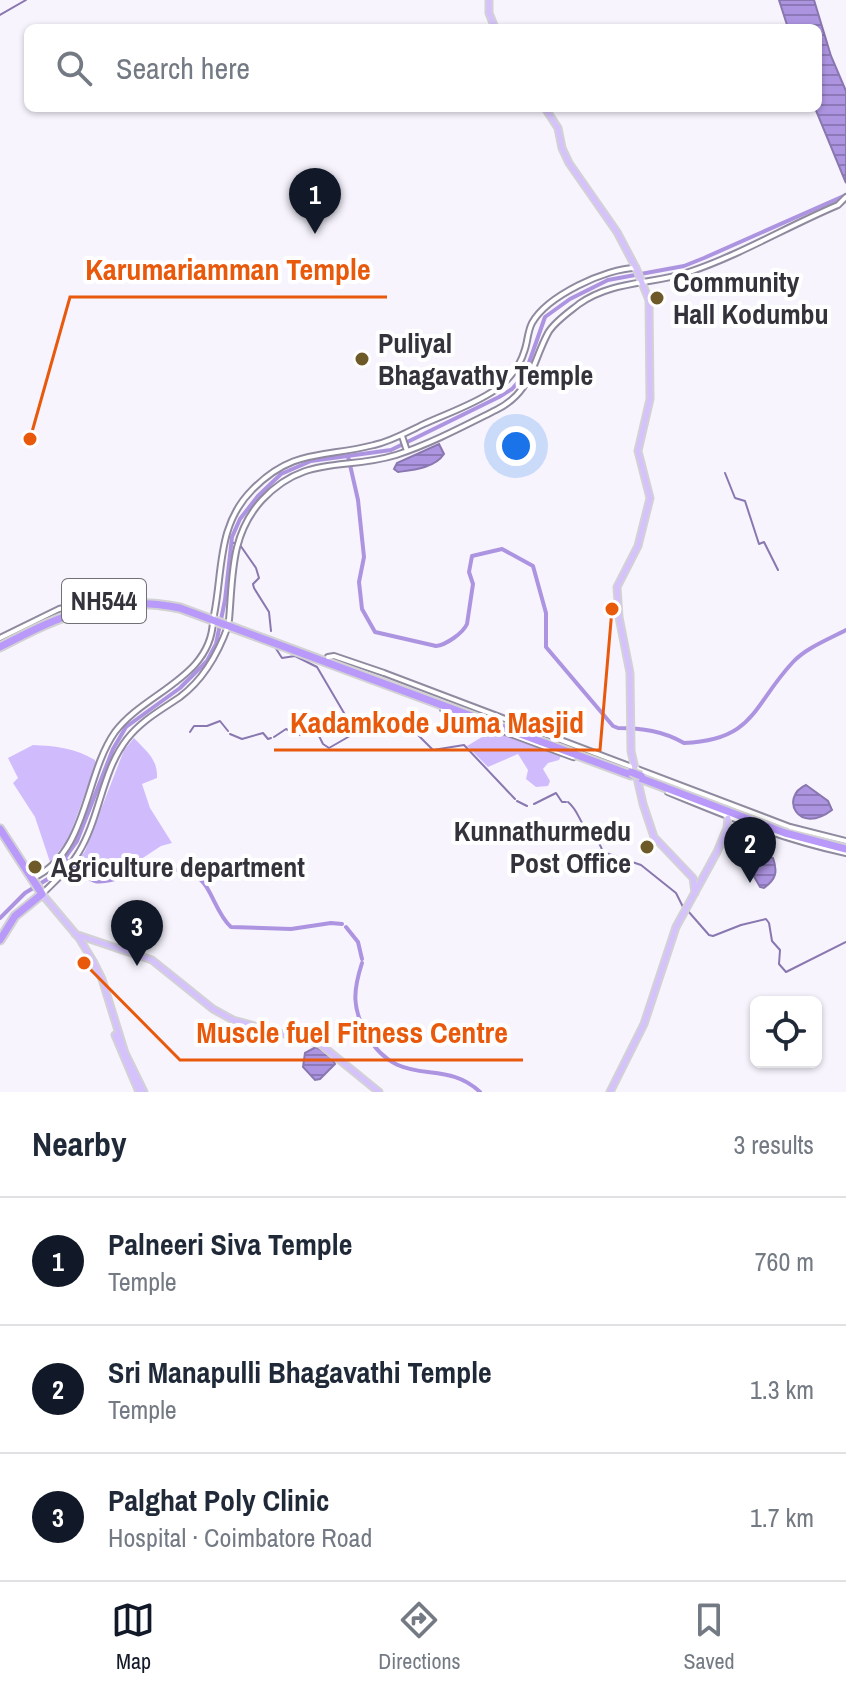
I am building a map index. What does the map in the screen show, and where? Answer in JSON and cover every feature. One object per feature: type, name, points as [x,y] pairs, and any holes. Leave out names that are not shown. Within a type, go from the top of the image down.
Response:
[{"type":"highway","name":"NH544","points":[[0,644],[58,613],[79,606],[119,599],[180,604],[635,775]]},
{"type":"highway","name":"NH544","points":[[0,644],[57,618],[93,607],[154,603],[214,616]]},
{"type":"highway","name":"NH544","points":[[229,622],[328,657],[785,833],[846,847]]},
{"type":"highway","points":[[0,829],[41,892],[0,933]]},
{"type":"highway","points":[[0,940],[10,920]]},
{"type":"main road","points":[[489,0],[493,24]]},
{"type":"main road","points":[[548,112],[558,128],[569,163],[617,232],[649,300],[648,415],[638,451],[650,498],[638,546],[617,591],[619,617],[630,673],[635,775],[650,830],[693,878],[695,893]]},
{"type":"main road","points":[[610,1092],[644,1024],[669,943],[724,838],[728,818]]},
{"type":"main road","points":[[41,892],[93,961],[102,979],[122,1049],[142,1092]]},
{"type":"main road","points":[[75,934],[152,960],[198,998],[233,1020],[320,1044],[379,1092]]},
{"type":"street","points":[[41,892],[73,862],[82,847],[120,749],[148,717],[181,696],[201,678],[215,658],[229,622],[235,550],[249,517],[262,501],[289,478],[311,468],[406,450],[505,405],[530,380],[553,326],[578,305],[602,291],[642,280],[687,273],[838,205],[846,197]]},
{"type":"street","points":[[32,879],[48,869],[70,841],[101,759],[116,731],[141,706],[181,678],[200,658],[211,638],[225,535],[240,504],[252,489],[296,459],[402,438],[495,390],[520,362],[537,316],[563,295],[611,272],[636,268]]},
{"type":"street","points":[[402,438],[406,450]]},
{"type":"street","points":[[0,644],[68,617],[111,607],[154,603]]},
{"type":"street","points":[[635,775],[728,818],[803,843],[846,847]]},
{"type":"shaded area","points":[[779,0],[814,0],[821,24],[787,24]]},
{"type":"shaded area","points":[[822,26],[846,91],[846,183],[817,112],[822,112]]},
{"type":"shaded area","points":[[439,444],[444,454],[435,462],[423,468],[398,472],[394,469],[397,463]]},
{"type":"shaded area","points":[[492,731],[561,756],[543,769],[550,781],[548,786],[536,787],[526,779],[528,770],[518,754],[488,767],[467,746]]},
{"type":"shaded area","points":[[134,738],[156,766],[157,778],[142,784],[150,808],[172,843],[161,846],[120,873],[93,876],[77,862],[85,851],[124,750]]},
{"type":"shaded area","points":[[33,745],[73,750],[95,760],[96,764],[68,840],[50,862],[35,817],[13,783],[18,778],[8,758]]},
{"type":"shaded area","points":[[806,785],[828,801],[832,810],[810,819],[796,812],[794,798]]},
{"type":"shaded area","points":[[759,853],[773,858],[775,867],[775,875],[764,888],[760,887],[752,873],[751,863]]},
{"type":"shaded area","points":[[316,1047],[331,1055],[335,1064],[315,1080],[303,1067],[305,1053]]},
{"type":"waterway","points":[[0,15],[26,0]]},
{"type":"waterway","points":[[0,918],[25,893],[51,877],[77,841],[113,749],[126,727],[180,688],[207,661],[216,644],[225,600],[232,537],[240,519],[281,474],[311,461],[391,450],[499,397],[512,389],[525,374],[545,317],[570,299],[608,280],[684,266],[846,195]]},
{"type":"waterway","points":[[348,456],[358,500],[364,557],[359,582],[362,609],[375,632],[436,646],[454,638],[467,624],[473,584],[469,572],[472,556],[502,549],[533,566],[546,613],[546,647],[613,726],[618,728],[652,731],[684,743],[725,735],[750,718],[798,657],[846,630]]},
{"type":"waterway","points":[[725,473],[735,498],[745,501],[759,544],[764,542],[778,570]]},
{"type":"waterway","points":[[240,545],[256,568],[259,578],[253,584],[269,612],[271,631]]},
{"type":"waterway","points":[[275,647],[282,658],[295,656],[317,667],[354,730]]},
{"type":"waterway","points":[[274,737],[286,729],[298,735],[318,734],[329,748],[369,725],[389,727],[401,718],[433,750],[464,745],[515,799]]},
{"type":"waterway","points":[[207,726],[220,721],[228,731]]},
{"type":"waterway","points":[[190,732],[194,726],[206,726]]},
{"type":"waterway","points":[[230,734],[242,739],[263,733],[268,739],[271,738]]},
{"type":"waterway","points":[[534,804],[556,793],[562,802],[566,802]]},
{"type":"waterway","points":[[517,801],[527,806]]},
{"type":"waterway","points":[[568,802],[603,852],[641,865],[676,893],[683,907]]},
{"type":"waterway","points":[[65,859],[83,875],[98,882],[158,870],[188,873],[202,881],[231,927],[291,929],[342,924]]},
{"type":"waterway","points":[[688,911],[713,936],[766,919],[772,941],[780,950],[779,964],[786,972],[846,942]]},
{"type":"waterway","points":[[346,927],[358,942],[362,959]]},
{"type":"waterway","points":[[362,963],[356,1007],[366,1034],[379,1052],[407,1068],[451,1076],[480,1092]]},
{"type":"place","name":"Palneeri Siva Temple","points":[[315,234]]},
{"type":"place","name":"Community Hall Kodumbu","points":[[657,298]]},
{"type":"place","name":"Puliyal Bhagavathy Temple","points":[[362,359]]},
{"type":"place","name":"Karumariamman Temple","points":[[30,439]]},
{"type":"place","name":"Kadamkode Juma Masjid","points":[[612,609]]},
{"type":"place","name":"Kunnathurmedu Post Office","points":[[647,847]]},
{"type":"place","name":"Agriculture department","points":[[35,867]]},
{"type":"place","name":"Sri Manapulli Bhagavathi Temple","points":[[750,883]]},
{"type":"place","name":"Muscle fuel Fitness Centre","points":[[84,963]]},
{"type":"place","name":"Palghat Poly Clinic","points":[[137,966]]}]
